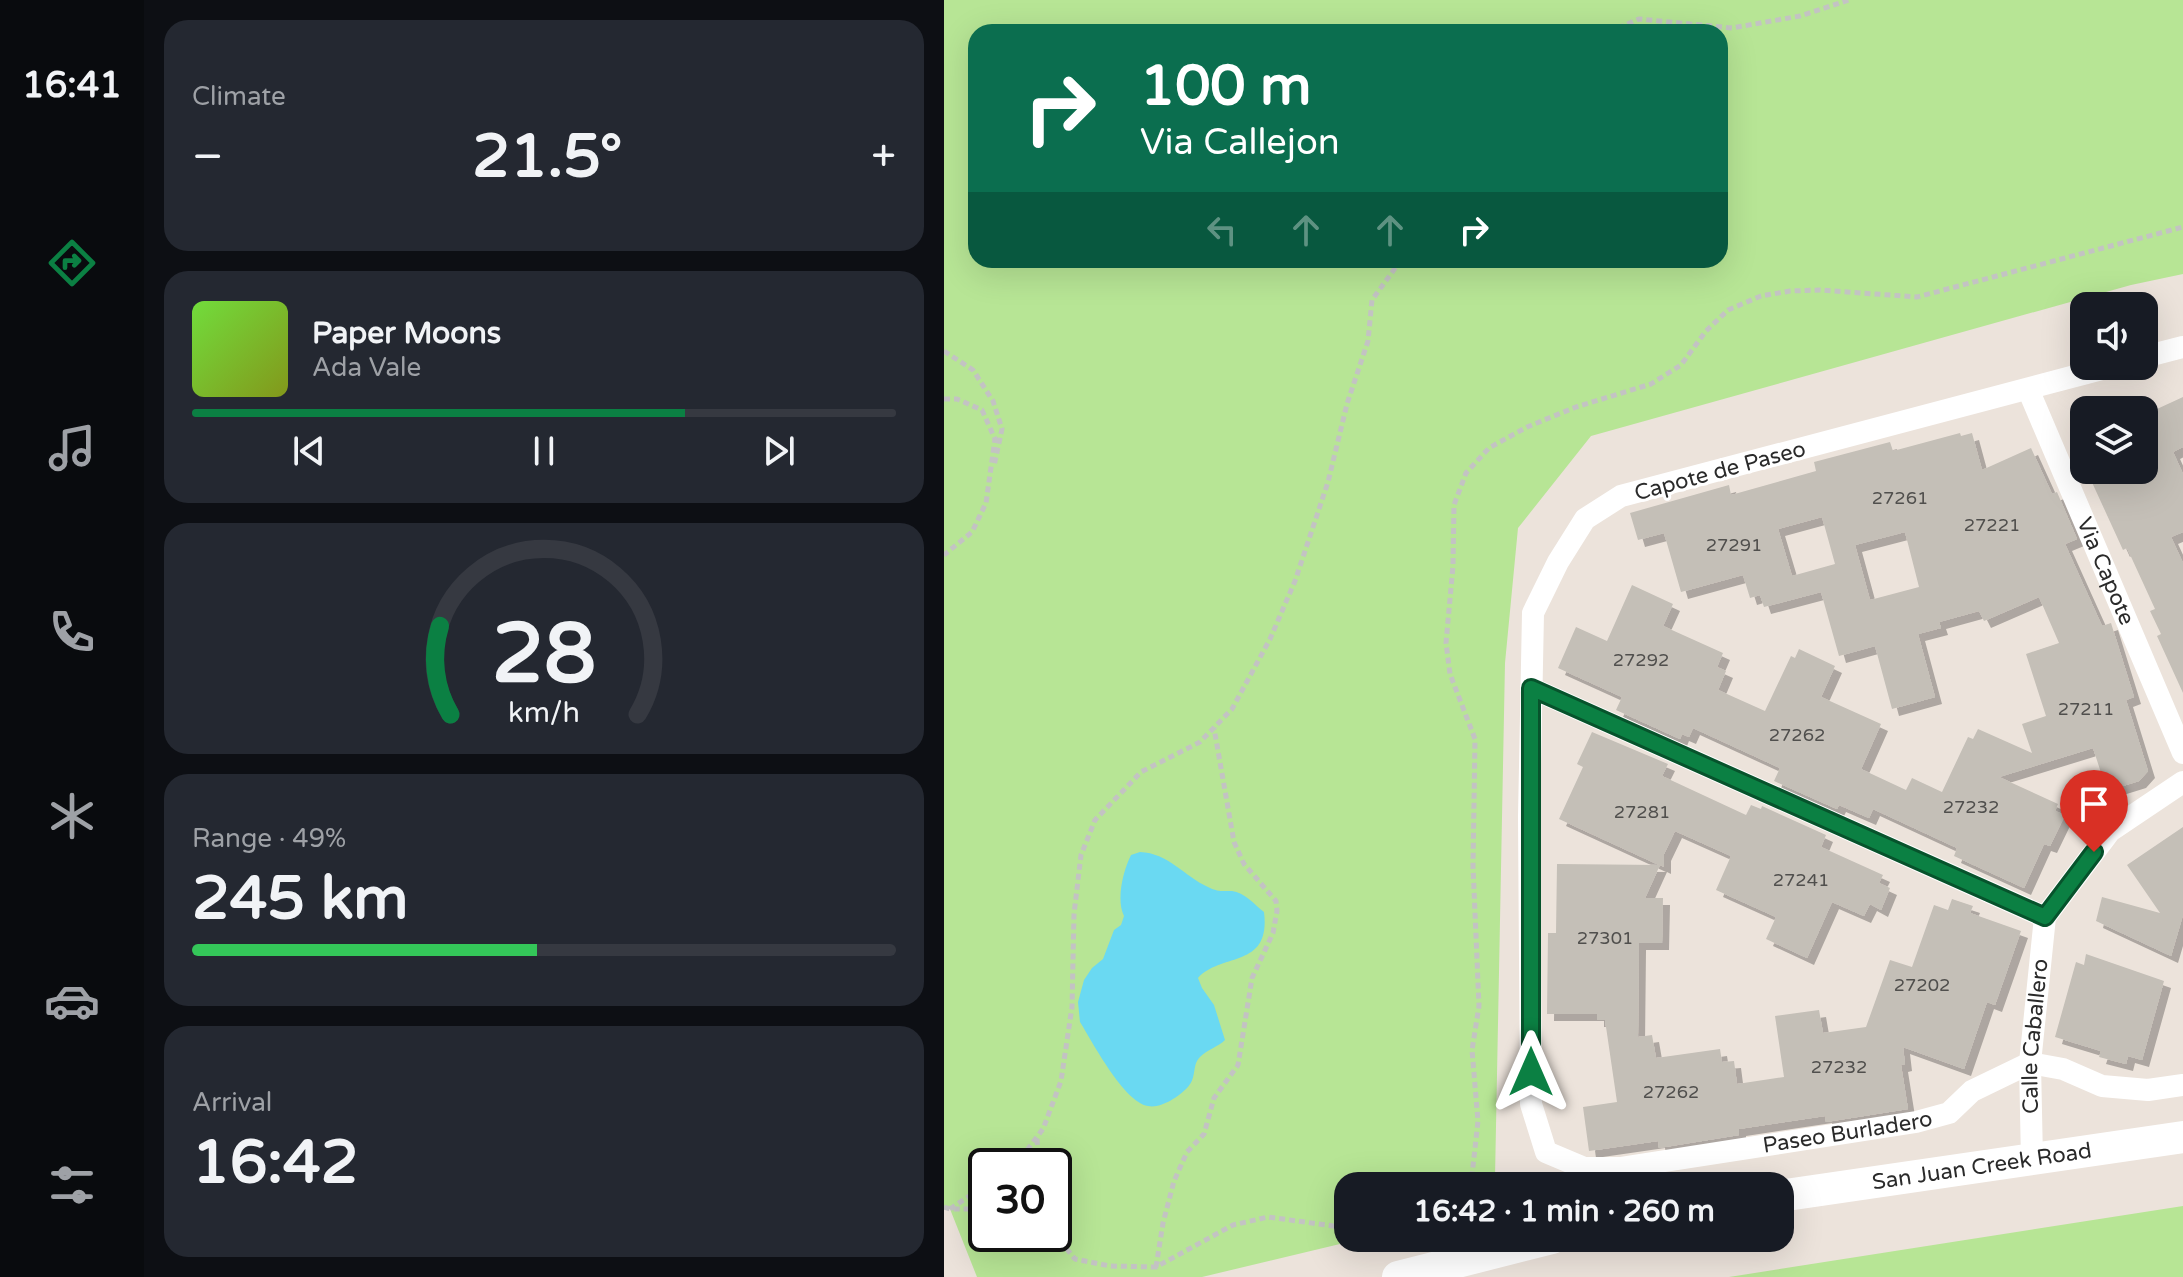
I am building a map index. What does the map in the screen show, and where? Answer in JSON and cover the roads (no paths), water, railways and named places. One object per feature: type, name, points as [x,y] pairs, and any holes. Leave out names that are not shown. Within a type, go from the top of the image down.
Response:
[{"type":"main road","name":"San Juan Creek Road","points":[[1794,1194],[2183,1137]]},
{"type":"main road","points":[[1398,1277],[1497,1252]]},
{"type":"street","points":[[2158,353],[2183,347]]},
{"type":"street","name":"Capote de Paseo","points":[[1531,1104],[1533,613],[1558,562],[1585,519],[1621,496],[2070,378]]},
{"type":"street","name":"Via Capote","points":[[2028,389],[2183,753]]},
{"type":"street","points":[[1531,688],[2045,917],[2110,831],[2183,782]]},
{"type":"street","name":"Calle Caballero","points":[[2032,1160],[2030,1063],[2045,917]]},
{"type":"street","points":[[2030,1063],[2063,1069],[2102,1086],[2148,1090],[2183,1085]]},
{"type":"street","name":"Paseo Burladero","points":[[1531,1104],[1546,1152],[1584,1168],[1620,1168],[1916,1122],[1949,1113],[1972,1091],[2030,1063]]},
{"type":"water","points":[[1140,852],[1159,856],[1211,889],[1241,894],[1264,912],[1264,930],[1260,943],[1253,951],[1208,970],[1198,978],[1214,1005],[1225,1040],[1200,1057],[1186,1089],[1158,1106],[1139,1102],[1119,1083],[1080,1022],[1078,1002],[1084,980],[1103,959],[1114,930],[1121,925],[1124,916],[1121,902],[1123,877],[1131,855]]}]
